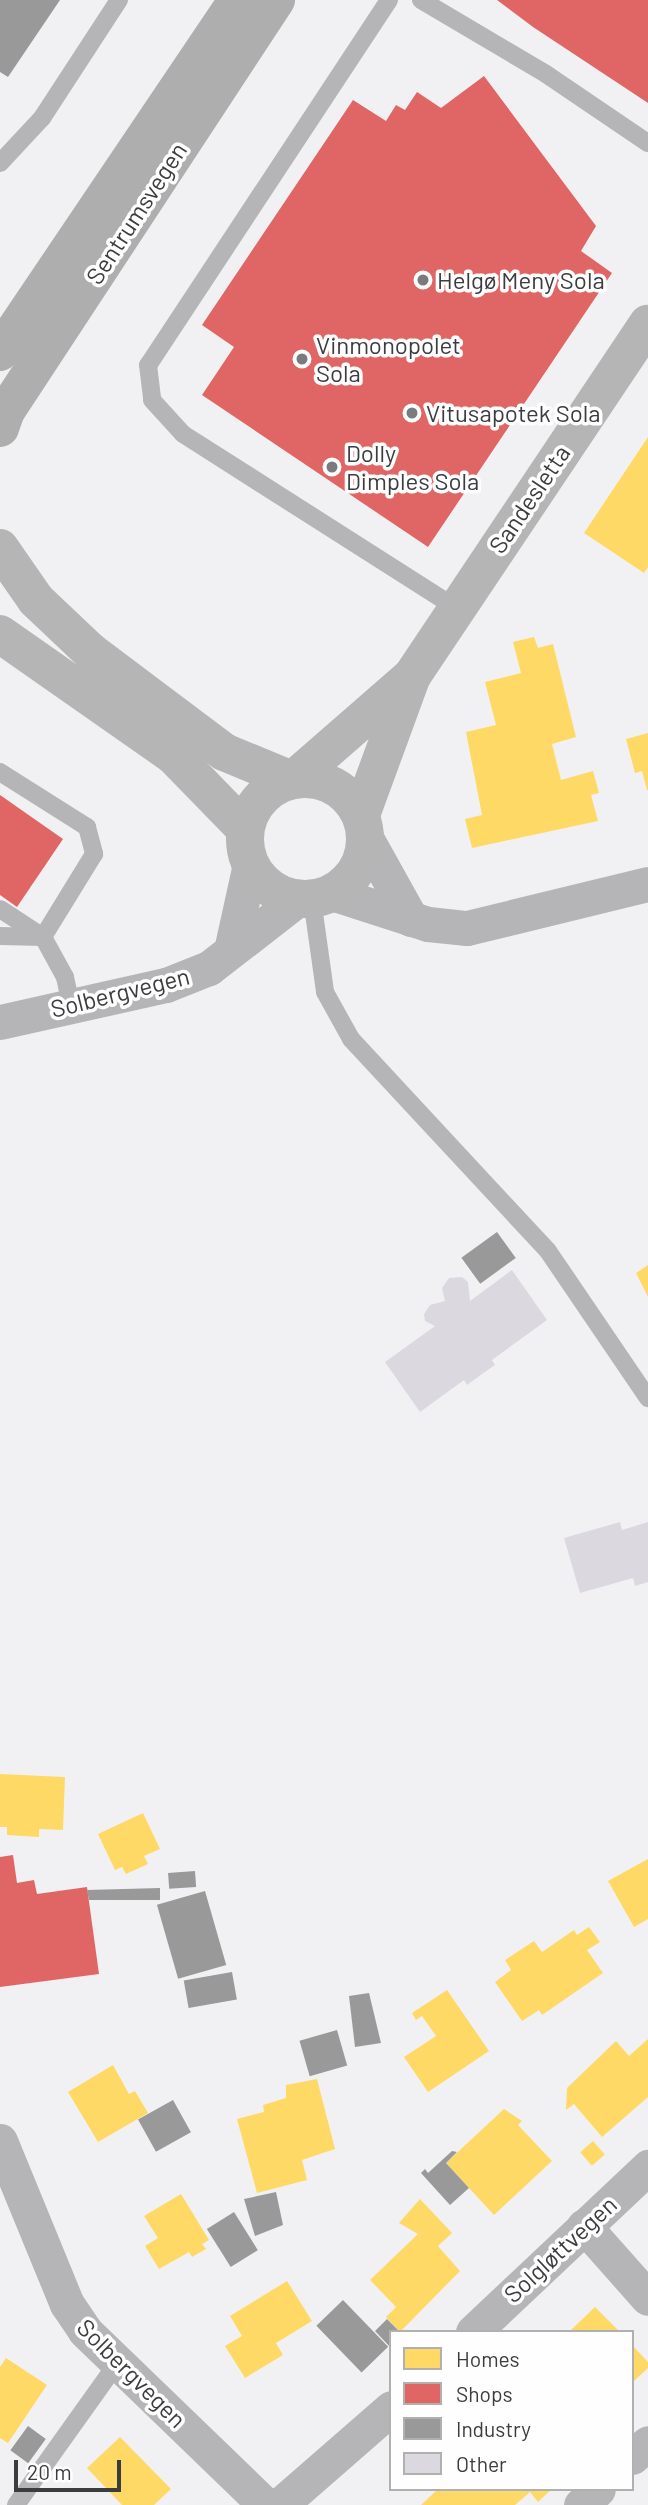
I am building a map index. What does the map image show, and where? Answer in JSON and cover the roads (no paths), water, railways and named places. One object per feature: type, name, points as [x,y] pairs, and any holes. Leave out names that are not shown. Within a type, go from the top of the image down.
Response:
[{"type":"main road","name":"Sentrumsvegen","points":[[0,352],[237,0]]},
{"type":"main road","name":"Sentrumsvegen","points":[[0,428],[6,411],[276,0]]},
{"type":"street","name":"Sandesletta","points":[[314,897],[357,870],[363,827],[412,676],[648,324]]},
{"type":"street","points":[[0,548],[36,600],[91,652],[224,752],[293,780],[321,780],[345,793],[411,919]]},
{"type":"street","points":[[0,634],[174,756],[248,846],[270,887],[411,919],[467,928],[648,884]]},
{"type":"street","name":"Sandesletta","points":[[248,846],[254,807],[270,789],[293,780],[412,676]]},
{"type":"street","points":[[232,946],[248,846]]},
{"type":"street","name":"Solbergvegen","points":[[0,1022],[71,1004],[166,985],[209,968],[232,946],[314,897]]},
{"type":"street","name":"Solbergvegen","points":[[0,2141],[67,2305],[85,2331],[265,2505]]},
{"type":"street","name":"Solgløttvegen","points":[[475,2330],[648,2166]]},
{"type":"street","points":[[584,2226],[648,2298]]},
{"type":"street","points":[[280,2505],[389,2410]]},
{"type":"street","points":[[634,2456],[648,2443]]},
{"type":"street","points":[[582,2505],[596,2491]]},
{"type":"lane","points":[[0,163],[42,118],[118,0]]},
{"type":"lane","points":[[389,0],[148,365],[152,401],[183,434],[456,607]]},
{"type":"lane","points":[[421,0],[545,74],[648,143]]},
{"type":"lane","points":[[0,772],[87,827],[94,853],[43,937]]},
{"type":"lane","points":[[314,897],[325,992],[351,1039],[548,1251],[648,1398]]},
{"type":"lane","points":[[0,909],[43,937],[65,977],[71,1004]]},
{"type":"lane","points":[[0,936],[43,937]]},
{"type":"lane","points":[[16,2505],[118,2362]]},
{"type":"place","name":"Helgø Meny Sola","points":[[423,280]]},
{"type":"place","name":"Vinmonopolet Sola","points":[[302,359]]},
{"type":"place","name":"Vitusapotek Sola","points":[[412,413]]},
{"type":"place","name":"Dolly Dimples Sola","points":[[332,467]]}]
